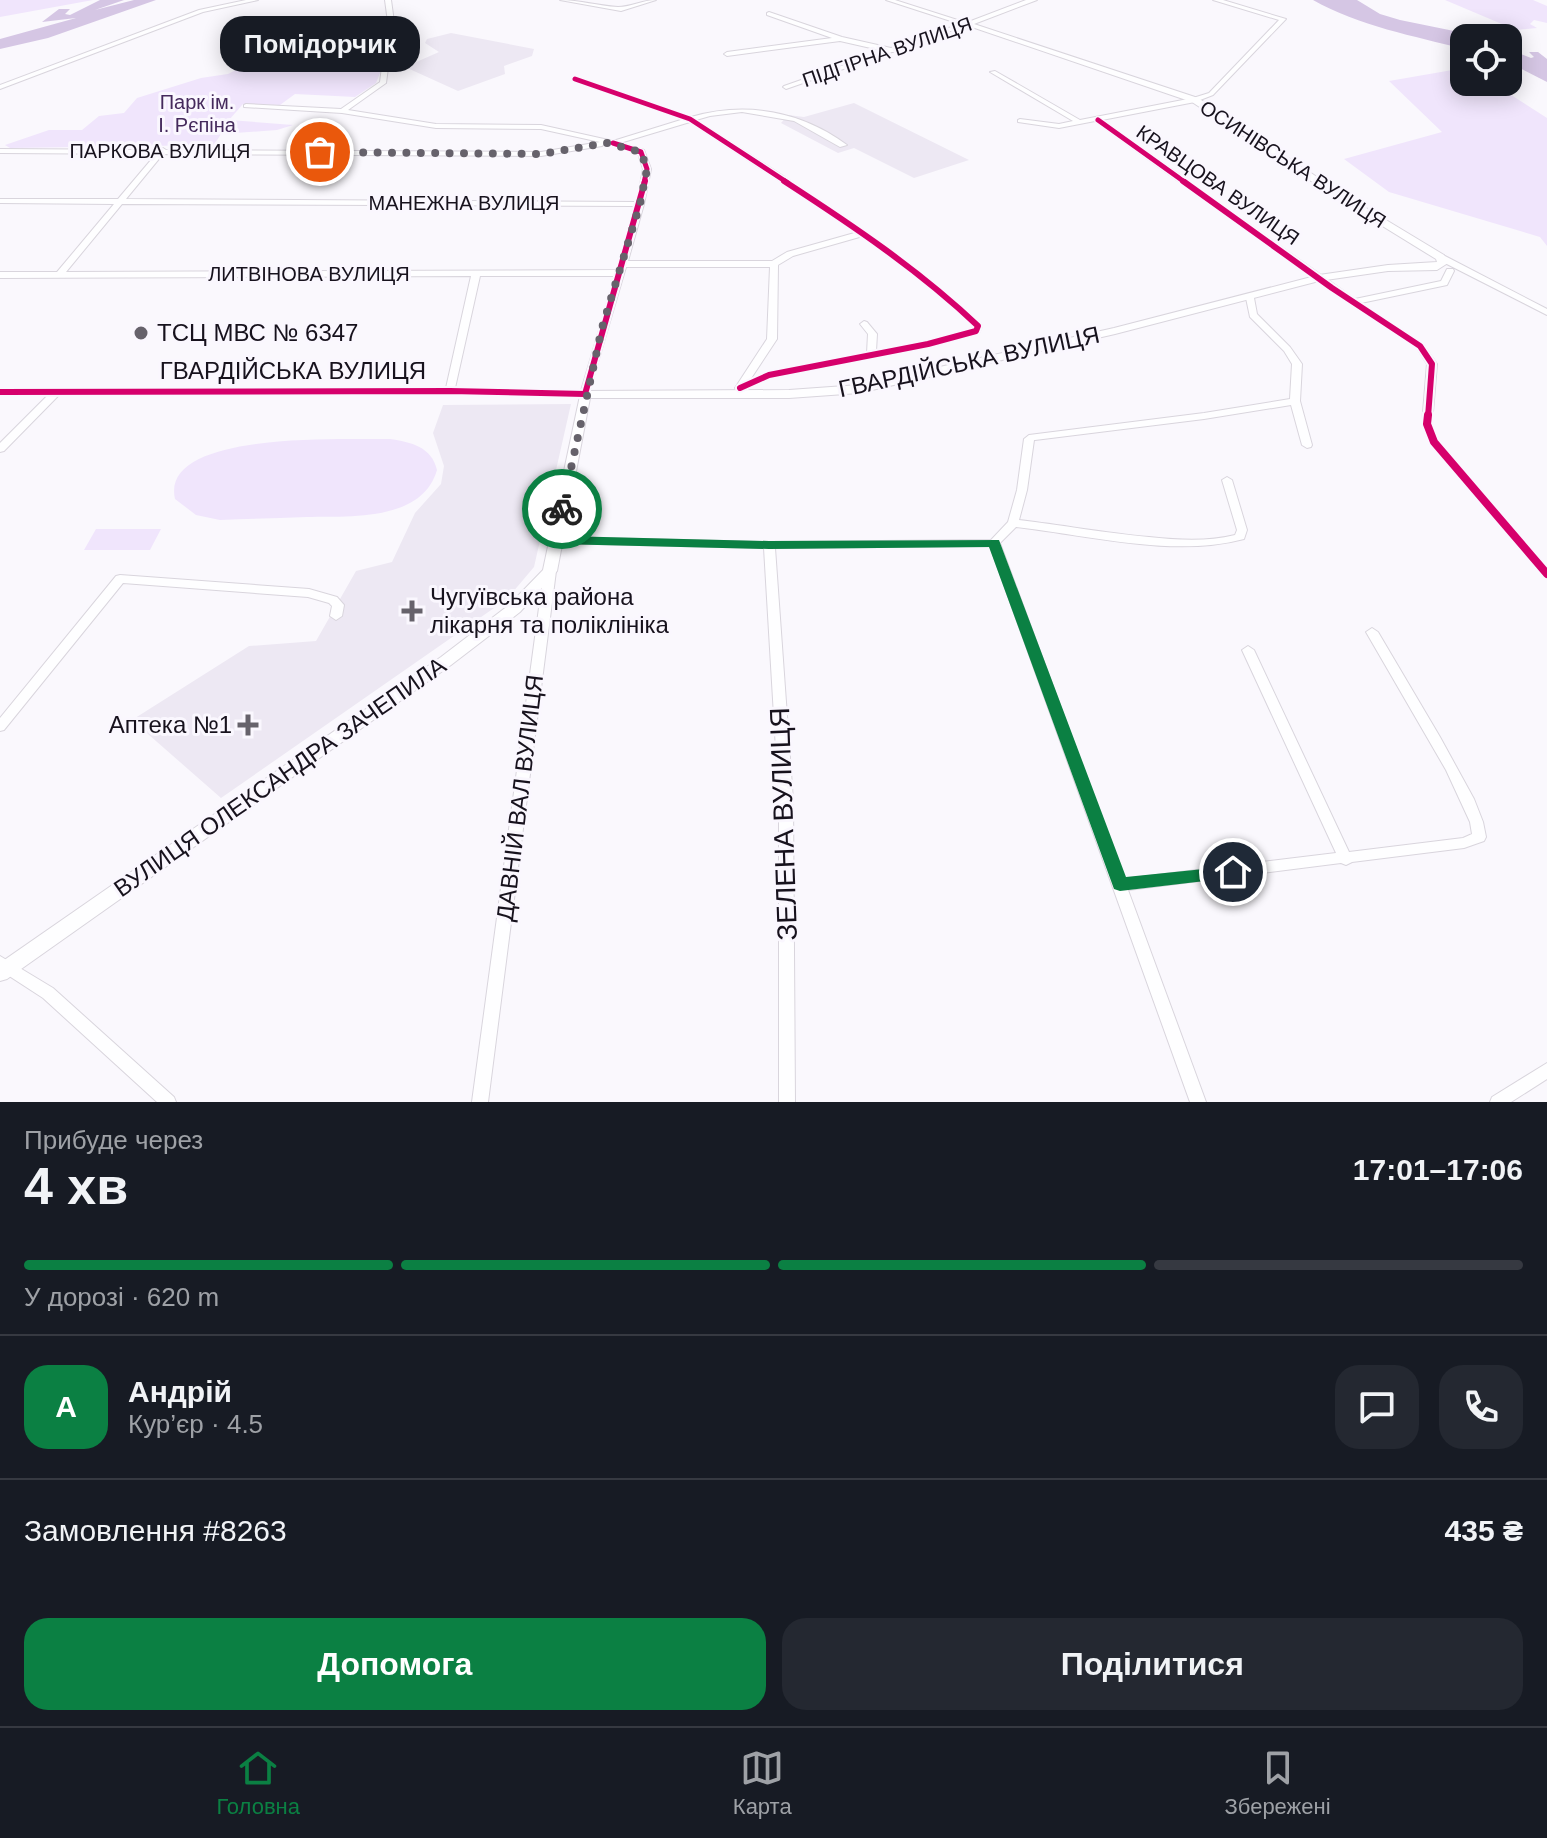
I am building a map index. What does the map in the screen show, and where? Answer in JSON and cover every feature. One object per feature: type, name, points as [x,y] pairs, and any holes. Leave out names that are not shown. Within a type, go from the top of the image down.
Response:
[{"type":"main road","name":"ПІДГІРНА ВУЛИЦЯ","points":[[967,24],[1033,0]]},
{"type":"main road","name":"ОСИНІВСЬКА ВУЛИЦЯ","points":[[967,24],[1195,100],[1335,193],[1440,257]]},
{"type":"main road","points":[[1431,268],[1441,265],[1440,257]]},
{"type":"main road","name":"ГВАРДІЙСЬКА ВУЛИЦЯ","points":[[585,394],[813,393],[882,385],[1250,298],[1319,278],[1388,268],[1431,268]]},
{"type":"main road","name":"ДАВНІЙ ВАЛ ВУЛИЦЯ","points":[[550,571],[585,394]]},
{"type":"main road","name":"ВУЛИЦЯ ОЛЕКСАНДРА ЗАЧЕПИЛА","points":[[3,967],[508,617],[550,571]]},
{"type":"street","points":[[0,87],[201,11],[255,0]]},
{"type":"street","points":[[342,111],[383,83],[391,22],[388,0]]},
{"type":"street","points":[[563,0],[621,9],[653,0]]},
{"type":"street","name":"ОСИНІВСЬКА ВУЛИЦЯ","points":[[889,0],[967,24]]},
{"type":"street","points":[[1020,121],[1055,126],[1098,120],[1211,94],[1283,19],[1216,0]]},
{"type":"street","points":[[769,14],[840,39],[896,51]]},
{"type":"street","name":"ПІДГІРНА ВУЛИЦЯ","points":[[786,87],[967,24]]},
{"type":"street","points":[[727,54],[840,39]]},
{"type":"street","points":[[993,72],[1079,122]]},
{"type":"street","points":[[575,79],[690,119],[864,233],[965,311],[978,326],[976,331],[871,356],[769,375],[738,391]]},
{"type":"street","points":[[246,106],[342,111],[436,126],[541,127],[610,143]]},
{"type":"street","name":"ПАРКОВА ВУЛИЦЯ","points":[[0,151],[541,154],[610,143],[729,110],[796,119],[843,145]]},
{"type":"street","name":"КРАВЦОВА ВУЛИЦЯ","points":[[1098,120],[1428,354],[1432,364],[1427,424],[1434,442],[1547,574]]},
{"type":"street","name":"ДАВНІЙ ВАЛ ВУЛИЦЯ","points":[[585,394],[640,204],[647,169],[641,152],[610,143]]},
{"type":"street","points":[[59,275],[163,150]]},
{"type":"street","name":"МАНЕЖНА ВУЛИЦЯ","points":[[0,201],[640,204]]},
{"type":"street","points":[[738,391],[772,339],[774,264],[790,254],[864,233]]},
{"type":"street","name":"ОСИНІВСЬКА ВУЛИЦЯ","points":[[1440,257],[1547,312]]},
{"type":"street","name":"ЛИТВІНОВА ВУЛИЦЯ","points":[[0,275],[476,274],[774,264]]},
{"type":"street","points":[[1431,268],[1488,280]]},
{"type":"street","points":[[1353,302],[1444,283],[1450,271]]},
{"type":"street","points":[[450,391],[476,274]]},
{"type":"street","points":[[1250,298],[1253,315],[1287,349],[1297,364],[1298,395],[1295,401],[1307,445]]},
{"type":"street","points":[[864,324],[873,334],[871,356]]},
{"type":"street","points":[[0,449],[57,391]]},
{"type":"street","name":"ГВАРДІЙСЬКА ВУЛИЦЯ","points":[[0,392],[450,391],[585,394]]},
{"type":"street","points":[[556,540],[769,545],[994,543],[1013,523],[1022,490],[1029,439],[1033,437],[1204,416],[1295,401]]},
{"type":"street","points":[[1013,523],[1121,537],[1195,543],[1232,541],[1240,537],[1242,530],[1227,480]]},
{"type":"street","points":[[994,543],[1198,1102]]},
{"type":"street","name":"ЗЕЛЕНА ВУЛИЦЯ","points":[[769,545],[786,800],[787,1102]]},
{"type":"street","name":"ДАВНІЙ ВАЛ ВУЛИЦЯ","points":[[480,1102],[550,571]]},
{"type":"street","points":[[0,727],[120,579],[309,593],[333,600],[338,605],[336,616]]},
{"type":"street","points":[[1120,885],[1346,860],[1464,843],[1479,837],[1481,828],[1372,632]]},
{"type":"street","points":[[1248,650],[1346,860]]},
{"type":"street","points":[[3,967],[48,993],[168,1102]]},
{"type":"street","points":[[1498,1102],[1547,1070]]},
{"type":"shaded area","points":[[100,0],[124,0],[95,10],[134,0],[156,0],[48,38],[0,49],[0,39],[76,18],[42,22],[59,9],[70,9],[65,14],[70,15]]},
{"type":"shaded area","points":[[1313,0],[1357,0],[1380,14],[1450,30],[1450,46],[1368,24]]},
{"type":"shaded area","points":[[451,33],[534,49],[532,56],[504,66],[505,74],[458,91],[405,67],[439,52],[425,43],[427,39]]},
{"type":"shaded area","points":[[1529,52],[1538,52],[1547,59],[1547,82],[1522,69],[1522,54],[1531,58],[1534,57]]},
{"type":"shaded area","points":[[854,103],[969,160],[914,178],[854,148],[838,153],[781,123],[788,115],[804,117]]},
{"type":"shaded area","name":"Чугуївська района лікарня та поліклініка","points":[[571,404],[534,567],[507,599],[221,798],[132,720],[249,646],[316,641],[356,571],[392,562],[415,513],[441,484],[444,466],[433,433],[443,405]]},
{"type":"green space","points":[[0,0],[93,0],[0,17]]},
{"type":"green space","points":[[1445,0],[1533,0],[1547,6],[1547,23],[1534,20],[1530,24],[1537,28],[1522,29],[1522,24],[1502,24]]},
{"type":"green space","name":"Парк ім. І. Рєпіна","points":[[314,41],[334,44],[385,61],[376,83],[355,97],[295,94],[280,105],[243,104],[229,120],[293,125],[277,130],[221,134],[214,145],[10,148],[5,145],[49,130],[82,130],[99,116],[124,113],[137,98],[201,78],[228,74],[266,51]]},
{"type":"green space","points":[[1450,70],[1450,96],[1513,96],[1547,118],[1547,246],[1540,237],[1389,192],[1344,159],[1442,132],[1389,81]]},
{"type":"green space","points":[[390,439],[413,444],[425,451],[437,470],[429,487],[416,499],[382,513],[220,520],[196,515],[175,499],[178,476],[196,460],[226,450],[301,440]]},
{"type":"green space","points":[[96,529],[161,529],[150,550],[84,550]]},
{"type":"cycle path","points":[[575,79],[690,119],[864,233],[944,294],[978,326],[976,331],[928,344],[769,375],[740,388]]},
{"type":"cycle path","points":[[1098,120],[1332,288],[1420,346],[1432,364],[1427,424],[1434,442],[1547,574]]},
{"type":"cycle path","points":[[0,392],[450,391],[585,394],[640,204],[647,169],[641,152],[613,143]]},
{"type":"way so far","points":[[320,152],[541,154],[607,143],[641,152],[647,169],[640,204],[585,394],[562,509]]},
{"type":"place","name":"Помідорчик","points":[[320,152]]},
{"type":"place","name":"ТСЦ МВС № 6347","points":[[141,333]]},
{"type":"place","name":"Чугуївська района лікарня та поліклініка","points":[[412,611]]},
{"type":"place","name":"Аптека №1","points":[[248,725]]},
{"type":"route","points":[[562,509],[556,540],[769,545],[994,543],[1120,885],[1233,872]]}]
